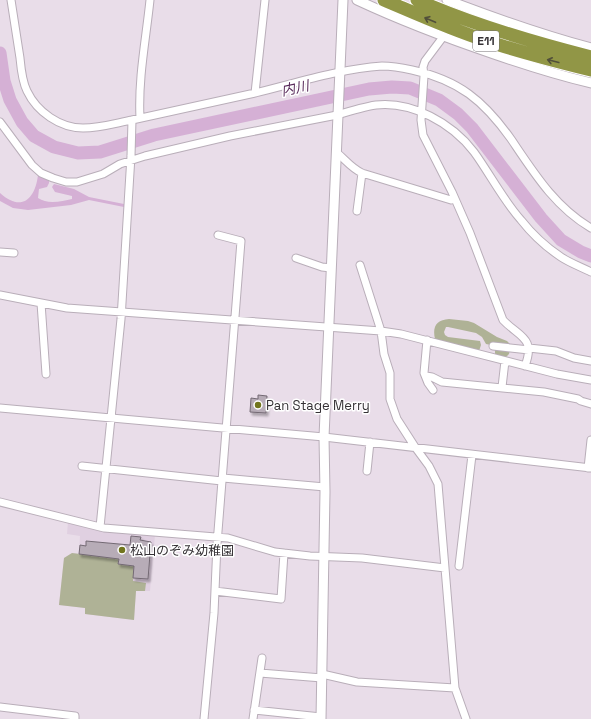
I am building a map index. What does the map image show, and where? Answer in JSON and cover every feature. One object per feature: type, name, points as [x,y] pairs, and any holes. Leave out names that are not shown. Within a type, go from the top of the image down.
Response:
[{"type":"highway","name":"E11","points":[[384,0],[434,22],[484,40],[543,58],[591,70]]},
{"type":"highway","name":"E11","points":[[417,0],[438,10],[489,28],[591,57]]},
{"type":"street","points":[[11,0],[26,90],[32,101],[41,110],[51,118],[66,125],[82,128],[132,122],[140,118],[384,66],[434,75],[458,86],[477,100],[496,119],[538,178],[559,204],[578,220],[591,228]]},
{"type":"street","points":[[140,118],[140,75],[150,0]]},
{"type":"street","points":[[255,93],[265,0]]},
{"type":"street","points":[[254,710],[321,718],[325,556],[324,437],[343,0]]},
{"type":"street","points":[[357,0],[443,37],[565,77],[591,83]]},
{"type":"street","points":[[447,0],[514,25],[591,48]]},
{"type":"street","points":[[443,37],[425,61],[423,67],[424,74],[421,111],[423,135],[455,199],[481,260],[503,320],[526,340],[529,349],[525,366]]},
{"type":"street","points":[[0,122],[32,165],[41,173],[66,182],[77,182],[103,174],[131,158],[337,113],[377,105],[397,106],[421,111],[454,132],[473,151],[520,219],[539,239],[561,257],[591,272]]},
{"type":"street","points":[[100,527],[121,311],[132,122]]},
{"type":"street","points":[[336,152],[353,168],[362,173],[451,200],[455,199]]},
{"type":"street","points":[[357,211],[362,173]]},
{"type":"street","points":[[208,719],[204,719],[214,613],[218,537],[241,241],[218,235]]},
{"type":"street","points":[[0,252],[14,253]]},
{"type":"street","points":[[296,258],[322,267],[331,268]]},
{"type":"street","points":[[360,265],[381,331],[384,354],[390,373],[390,399],[397,418],[429,466],[438,484],[455,688],[466,719]]},
{"type":"street","points":[[0,296],[67,308],[381,331],[427,340],[571,378],[591,380]]},
{"type":"street","points":[[41,304],[46,374]]},
{"type":"street","points":[[427,340],[424,373],[433,390]]},
{"type":"street","points":[[493,346],[556,351],[574,358],[591,361]]},
{"type":"street","points":[[502,387],[505,361]]},
{"type":"street","points":[[426,376],[442,382],[544,392],[571,397],[591,404]]},
{"type":"street","points":[[0,408],[324,437],[589,468],[591,440]]},
{"type":"street","points":[[367,471],[370,442]]},
{"type":"street","points":[[459,566],[472,454]]},
{"type":"street","points":[[82,466],[223,480],[325,488]]},
{"type":"street","points":[[0,502],[100,527],[228,538],[262,549],[284,553],[362,558],[445,568]]},
{"type":"street","points":[[215,591],[281,599],[284,553]]},
{"type":"street","points":[[253,719],[262,658]]},
{"type":"street","points":[[260,673],[322,676],[357,682],[455,688]]},
{"type":"street","points":[[0,707],[75,716],[75,719]]},
{"type":"shaded area","points":[[38,175],[49,181],[47,187],[39,189],[38,198],[42,200],[55,202],[72,199],[72,196],[55,192],[52,187],[54,184],[74,189],[89,197],[124,204],[124,207],[89,200],[71,205],[28,210],[13,208],[0,201],[0,193],[14,202],[26,200],[34,191]]},
{"type":"shaded area","points":[[68,522],[155,535],[150,591],[136,591],[134,620],[85,614],[85,608],[59,605],[64,558],[72,553],[79,554],[80,536],[67,534]]},
{"type":"green space","points":[[449,319],[474,323],[497,337],[507,341],[511,345],[509,354],[506,357],[495,355],[495,349],[491,345],[486,344],[482,337],[476,333],[448,327],[446,327],[444,332],[448,337],[480,341],[481,345],[479,351],[435,339],[434,331],[436,324]]},
{"type":"green space","points":[[72,553],[119,559],[118,564],[134,566],[133,581],[146,583],[145,591],[136,591],[134,620],[85,614],[85,608],[59,605],[64,558]]},
{"type":"building","name":"Pan Stage Merry","points":[[258,395],[267,396],[266,413],[250,412],[251,398],[258,399]]},
{"type":"building","points":[[131,536],[141,537],[140,540],[151,542],[148,579],[133,578],[134,566],[118,564],[119,559],[79,554],[80,545],[86,546],[86,541],[130,545]]},
{"type":"waterway","name":"内川","points":[[0,53],[4,81],[10,100],[22,122],[34,136],[54,147],[78,153],[100,152],[154,135],[369,89],[392,87],[410,88],[439,100],[458,114],[472,128],[541,218],[561,240],[591,256]]},
{"type":"place","name":"Pan Stage Merry","points":[[258,405]]},
{"type":"place","name":"松山のぞみ幼稚園","points":[[122,550]]}]
